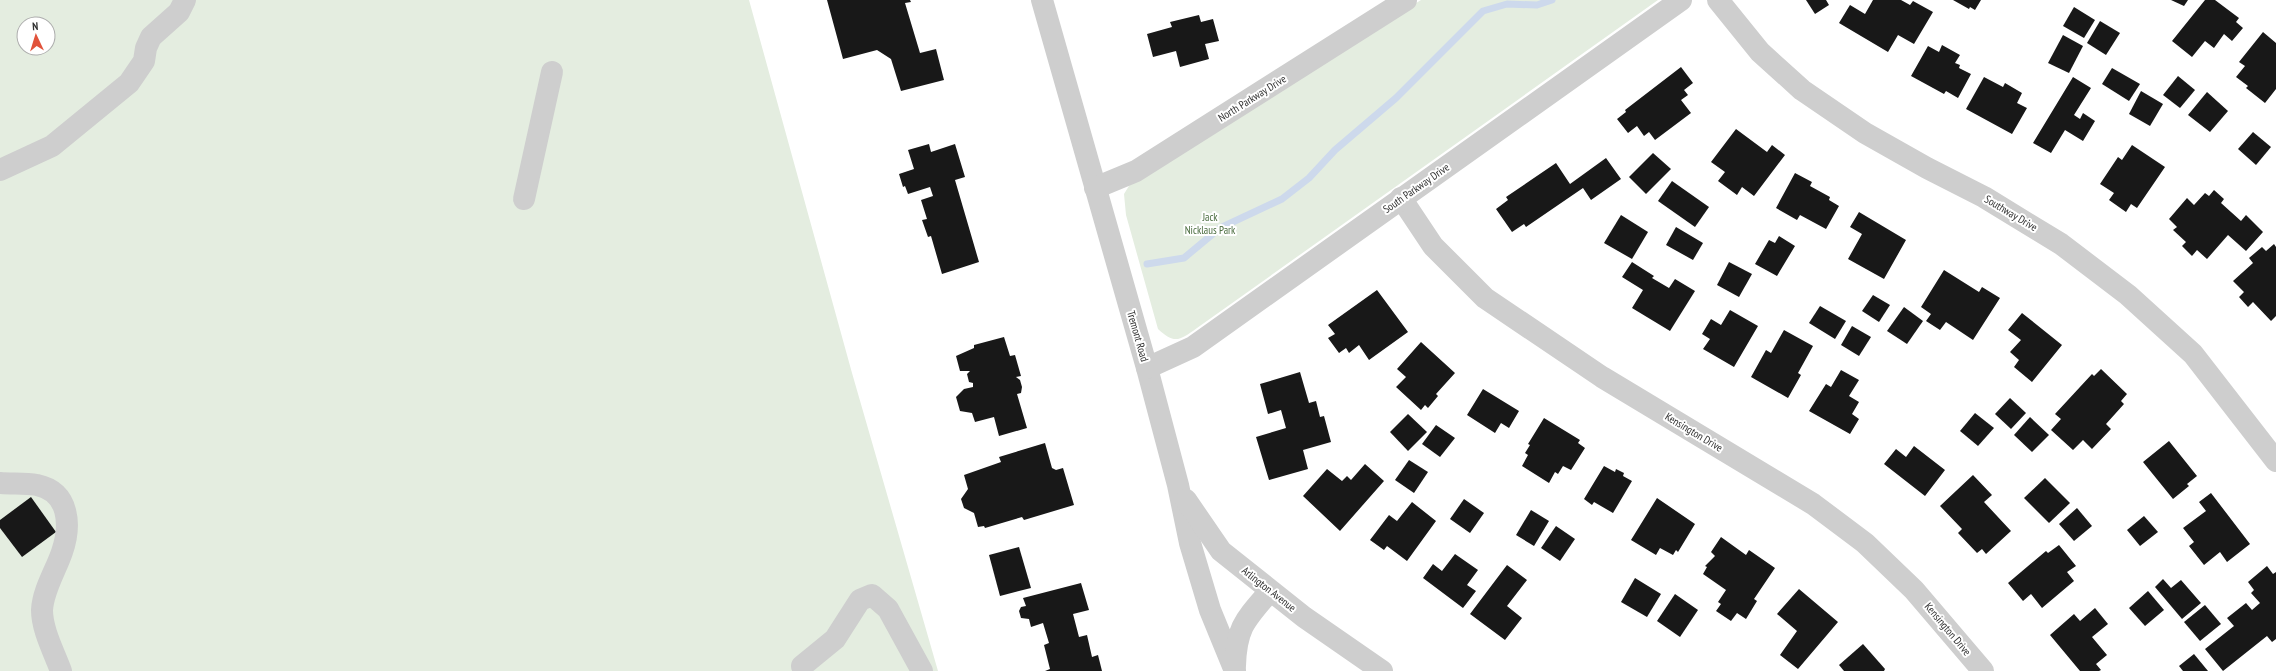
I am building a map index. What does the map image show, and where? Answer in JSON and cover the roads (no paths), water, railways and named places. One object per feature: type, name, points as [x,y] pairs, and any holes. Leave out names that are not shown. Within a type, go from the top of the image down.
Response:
[{"type":"street","points":[[0,170],[52,146],[129,83],[144,61],[146,48],[151,37],[179,12],[185,0]]},
{"type":"street","name":"Tremont Road","points":[[1042,0],[1147,368],[1178,485],[1190,543],[1210,610],[1235,671]]},
{"type":"street","name":"North Parkway Drive","points":[[1095,188],[1136,172],[1406,0]]},
{"type":"street","name":"South Parkway Drive","points":[[1147,368],[1193,347],[1681,0]]},
{"type":"street","name":"Southway Drive","points":[[1718,0],[1760,52],[1802,90],[1865,133],[1927,168],[1984,197],[2060,244],[2128,295],[2194,354],[2276,461]]},
{"type":"street","points":[[524,199],[552,72]]},
{"type":"street","name":"Kensington Drive","points":[[1401,198],[1433,246],[1485,298],[1602,377],[1814,504],[1865,543],[1914,590],[1983,671]]},
{"type":"street","points":[[0,483],[38,485],[55,494],[66,510],[67,529],[63,551],[48,586],[42,610],[49,640],[61,671]]},
{"type":"street","name":"Arlington Avenue","points":[[1178,485],[1198,520],[1221,551],[1270,591],[1382,671]]},
{"type":"street","name":"Tremont Road","points":[[1235,671],[1238,635],[1244,622],[1270,591]]},
{"type":"street","points":[[802,666],[835,639],[860,600],[872,595],[888,609],[922,671]]},
{"type":"waterway","points":[[1147,264],[1184,258],[1220,228],[1282,199],[1309,178],[1335,150],[1396,98],[1483,11],[1507,4],[1537,5],[1552,0]]},
{"type":"park label","name":"Jack Nicklaus Park","points":[[1210,223]]}]
